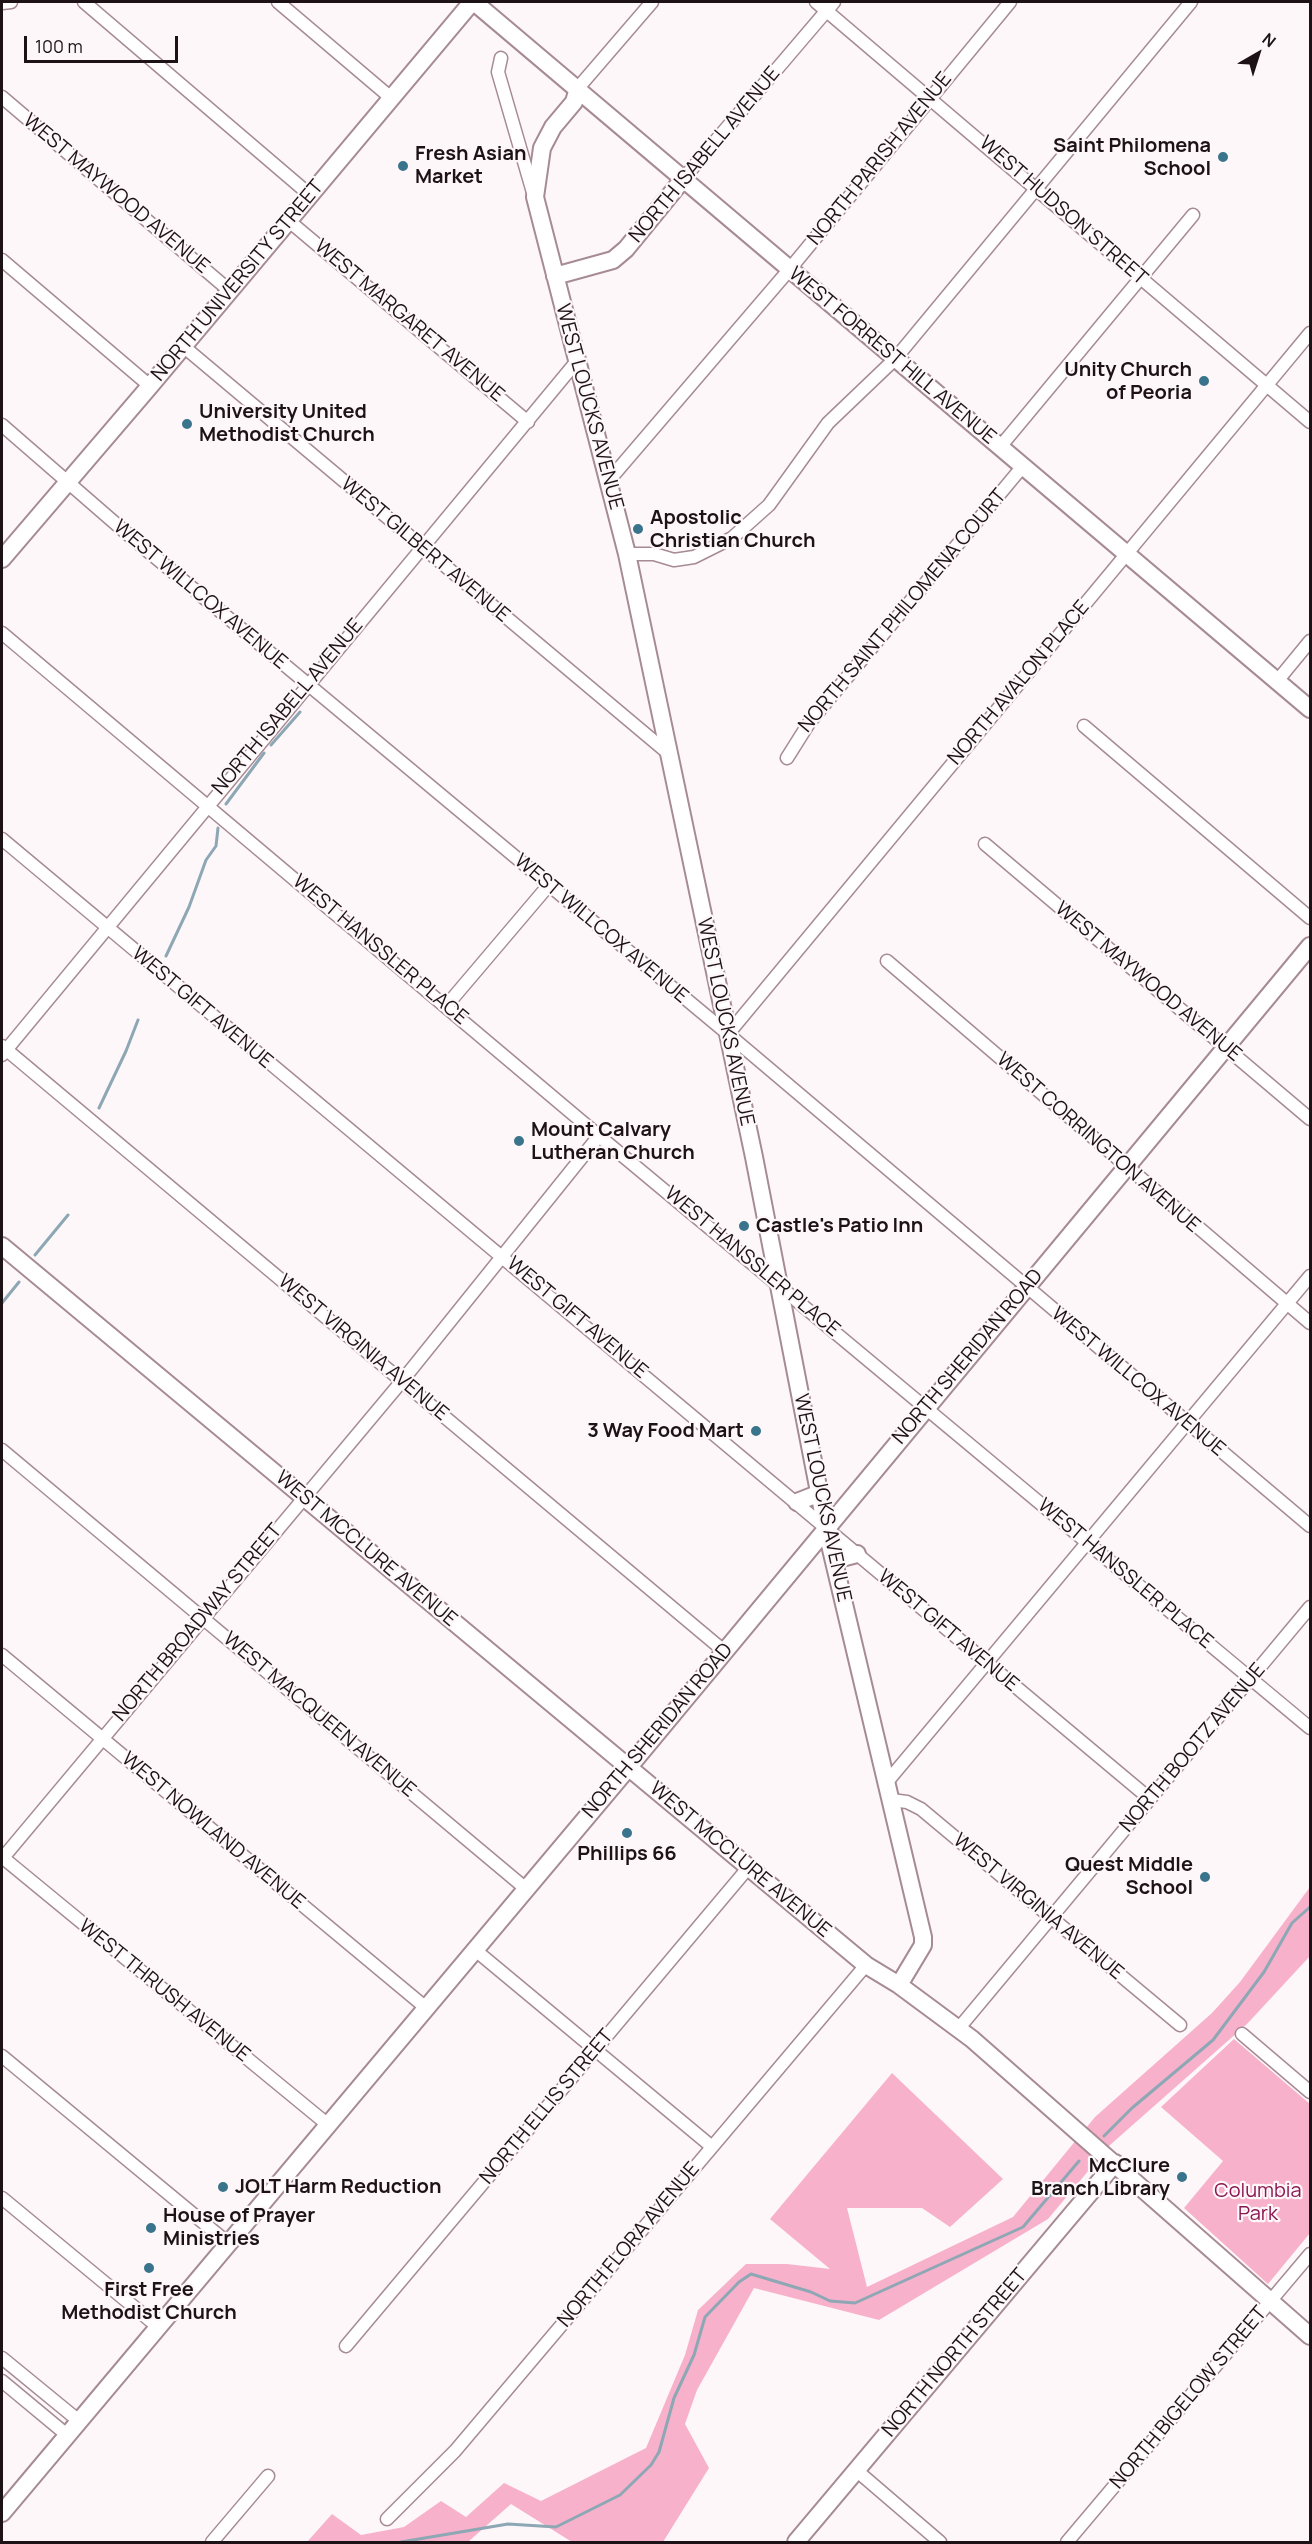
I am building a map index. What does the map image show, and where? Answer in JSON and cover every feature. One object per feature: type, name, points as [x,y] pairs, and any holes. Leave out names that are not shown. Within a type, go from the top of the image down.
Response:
[{"type":"street","points":[[2,3],[10,2]]},
{"type":"street","points":[[84,2],[310,195]]},
{"type":"street","points":[[278,2],[390,98]]},
{"type":"street","name":"NORTH UNIVERSITY STREET","points":[[2,559],[473,2]]},
{"type":"street","name":"WEST FORREST HILL AVENUE","points":[[473,2],[578,88],[789,270],[1311,709]]},
{"type":"street","points":[[535,197],[542,148],[553,127],[574,102],[578,88],[652,2]]},
{"type":"street","name":"WEST HUDSON STREET","points":[[816,2],[830,6],[930,98],[1311,422]]},
{"type":"street","name":"NORTH PARISH AVENUE","points":[[610,480],[789,270],[1010,2]]},
{"type":"street","points":[[627,555],[654,554],[674,560],[685,560],[707,553],[732,538],[779,493],[818,436],[838,412],[895,359],[1191,2]]},
{"type":"street","name":"NORTH ISABELL AVENUE","points":[[555,276],[613,260],[620,255],[830,6]]},
{"type":"street","name":"WEST LOUCKS AVENUE","points":[[501,58],[498,72],[535,197],[610,480],[627,555],[728,1034],[826,1528],[923,1945],[899,1985]]},
{"type":"street","name":"WEST MAYWOOD AVENUE","points":[[2,98],[230,291]]},
{"type":"street","points":[[1000,447],[1193,215]]},
{"type":"street","name":"WEST MARGARET AVENUE","points":[[289,220],[528,422]]},
{"type":"street","points":[[2,260],[150,386]]},
{"type":"street","name":"NORTH AVALON PLACE","points":[[728,1034],[1311,333]]},
{"type":"street","name":"WEST GILBERT AVENUE","points":[[183,346],[668,753]]},
{"type":"street","name":"NORTH ISABELL AVENUE","points":[[3,1050],[55,987],[107,930],[206,805],[577,361]]},
{"type":"street","name":"WEST WILLCOX AVENUE","points":[[2,425],[307,685],[728,1034],[1026,1288],[1311,1526]]},
{"type":"street","name":"NORTH SAINT PHILOMENA COURT","points":[[787,758],[820,709],[1023,466]]},
{"type":"street","name":"WEST HANSSLER PLACE","points":[[2,633],[447,1005],[599,1136],[1311,1728]]},
{"type":"street","points":[[1278,680],[1311,641]]},
{"type":"street","points":[[1084,726],[1311,918]]},
{"type":"street","name":"WEST GIFT AVENUE","points":[[2,839],[107,930],[502,1255],[1150,1799]]},
{"type":"street","name":"WEST MAYWOOD AVENUE","points":[[985,844],[1311,1119]]},
{"type":"street","points":[[447,1005],[548,885]]},
{"type":"street","name":"NORTH SHERIDAN ROAD","points":[[2,2513],[628,1768],[1311,946]]},
{"type":"street","name":"WEST CORRINGTON AVENUE","points":[[887,961],[1126,1168],[1311,1323]]},
{"type":"street","name":"WEST VIRGINIA AVENUE","points":[[3,1050],[724,1651]]},
{"type":"street","name":"NORTH BROADWAY STREET","points":[[2,1858],[402,1381],[599,1136]]},
{"type":"street","name":"WEST MCCLURE AVENUE","points":[[2,1246],[866,1965],[899,1985],[959,2028],[1311,2336]]},
{"type":"street","points":[[886,1782],[1311,1276]]},
{"type":"street","name":"WEST MACQUEEN AVENUE","points":[[2,1450],[525,1888]]},
{"type":"street","points":[[796,1502],[820,1494]]},
{"type":"street","points":[[834,1560],[857,1554]]},
{"type":"street","name":"NORTH BOOTZ AVENUE","points":[[959,2028],[1311,1607]]},
{"type":"street","name":"WEST NOWLAND AVENUE","points":[[2,1655],[425,2007]]},
{"type":"street","name":"WEST VIRGINIA AVENUE","points":[[891,1800],[907,1802],[921,1809],[1180,2025]]},
{"type":"street","name":"WEST THRUSH AVENUE","points":[[2,1858],[327,2124]]},
{"type":"street","name":"NORTH ELLIS STREET","points":[[346,2346],[748,1868]]},
{"type":"street","points":[[474,1949],[711,2146]]},
{"type":"street","name":"NORTH FLORA AVENUE","points":[[387,2520],[462,2444],[866,1965]]},
{"type":"street","points":[[1242,2034],[1311,2092]]},
{"type":"street","points":[[2,2056],[228,2242]]},
{"type":"street","name":"NORTH NORTH STREET","points":[[796,2542],[1115,2163]]},
{"type":"street","points":[[2,2198],[157,2326]]},
{"type":"street","name":"NORTH BIGELOW STREET","points":[[1067,2542],[1311,2254]]},
{"type":"street","points":[[2,2358],[79,2421]]},
{"type":"street","points":[[2,2381],[67,2435]]},
{"type":"street","points":[[856,2470],[940,2542]]},
{"type":"street","points":[[212,2542],[268,2476]]},
{"type":"green space","points":[[1310,1887],[1310,1956],[1247,2024],[1110,2145],[1048,2219],[879,2320],[754,2288],[697,2390],[685,2424],[709,2468],[663,2542],[572,2542],[511,2504],[469,2541],[307,2542],[332,2514],[361,2535],[404,2527],[441,2501],[466,2517],[504,2483],[541,2501],[646,2448],[685,2355],[698,2310],[746,2264],[787,2264],[830,2269],[770,2219],[892,2073],[1003,2179],[950,2227],[922,2208],[847,2208],[867,2287],[1013,2217],[1095,2117],[1212,2013],[1240,1982]]},
{"type":"green space","name":"Columbia Park","points":[[1234,2039],[1310,2104],[1310,2233],[1268,2284],[1184,2208],[1223,2161],[1161,2107]]},
{"type":"waterway","points":[[271,745],[300,712]]},
{"type":"waterway","points":[[226,804],[264,753]]},
{"type":"waterway","points":[[166,956],[189,907],[206,860],[216,846],[218,828]]},
{"type":"waterway","points":[[99,1108],[138,1020]]},
{"type":"waterway","points":[[35,1255],[68,1215]]},
{"type":"waterway","points":[[2,1303],[19,1282]]},
{"type":"waterway","points":[[1104,2136],[1132,2108],[1213,2040],[1264,1972],[1292,1923],[1310,1907]]},
{"type":"waterway","points":[[401,2542],[508,2524],[556,2527],[620,2495],[651,2465],[659,2452],[674,2398],[694,2355],[705,2317],[739,2282],[751,2274],[811,2292],[830,2301],[855,2303],[1023,2227],[1079,2161]]},
{"type":"place","name":"Saint Philomena School","points":[[1223,157]]},
{"type":"place","name":"Fresh Asian Market","points":[[403,166]]},
{"type":"place","name":"Unity Church of Peoria","points":[[1204,381]]},
{"type":"place","name":"University United Methodist Church","points":[[187,424]]},
{"type":"place","name":"Apostolic Christian Church","points":[[638,529]]},
{"type":"place","name":"Mount Calvary Lutheran Church","points":[[519,1141]]},
{"type":"place","name":"Castle's Patio Inn","points":[[744,1226]]},
{"type":"place","name":"3 Way Food Mart","points":[[756,1431]]},
{"type":"place","name":"Phillips 66","points":[[627,1833]]},
{"type":"place","name":"Quest Middle School","points":[[1205,1877]]},
{"type":"place","name":"McClure Branch Library","points":[[1182,2177]]},
{"type":"place","name":"JOLT Harm Reduction","points":[[223,2187]]},
{"type":"place","name":"House of Prayer Ministries","points":[[151,2228]]},
{"type":"place","name":"First Free Methodist Church","points":[[149,2268]]}]
